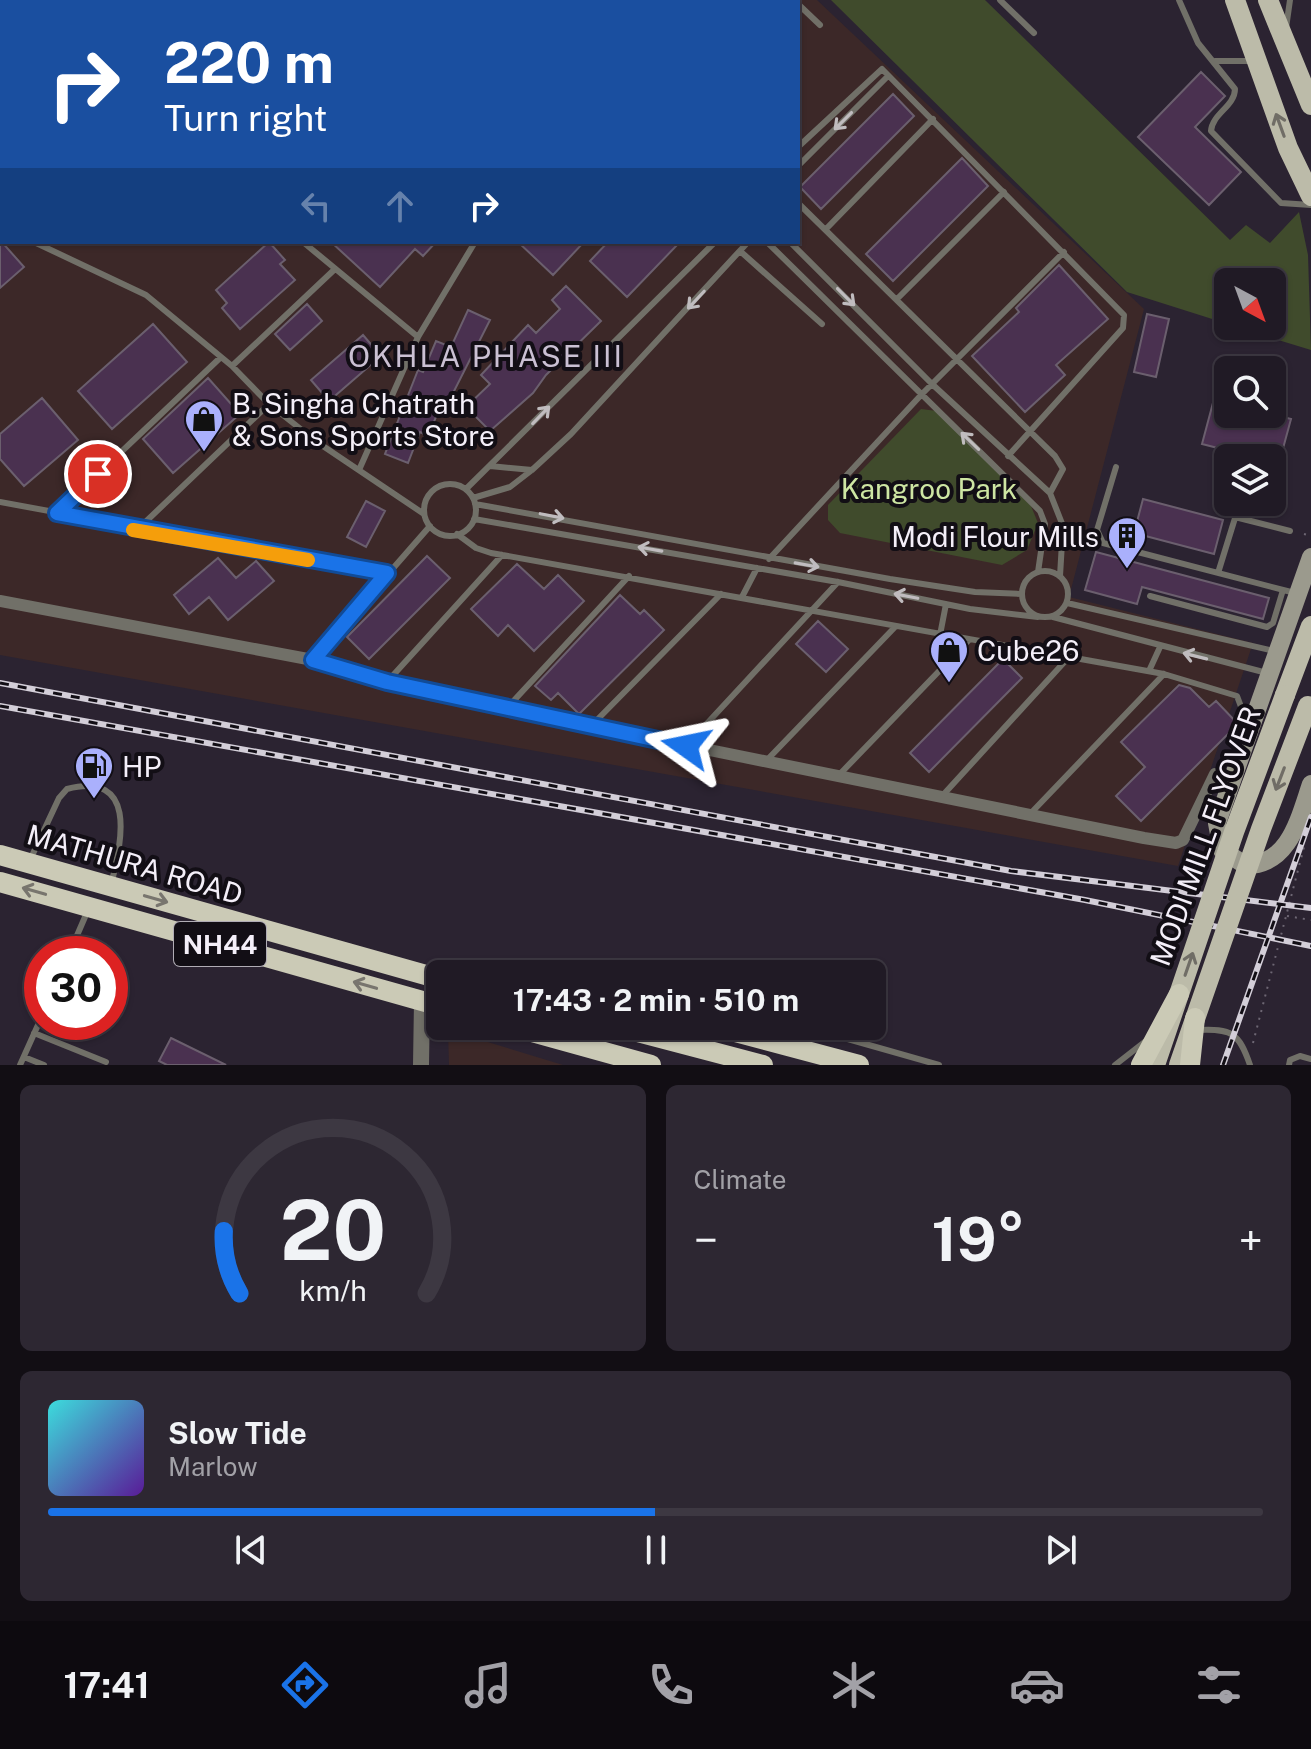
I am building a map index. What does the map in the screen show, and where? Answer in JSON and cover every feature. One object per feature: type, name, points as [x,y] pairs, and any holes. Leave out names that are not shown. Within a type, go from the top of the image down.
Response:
[{"type":"highway","name":"MATHURA ROAD","points":[[0,855],[426,975]]},
{"type":"highway","name":"MATHURA ROAD","points":[[0,882],[426,1002]]},
{"type":"highway","points":[[1141,1065],[1179,994]]},
{"type":"highway","points":[[1190,1065],[1195,1018]]},
{"type":"highway","points":[[561,1040],[651,1065]]},
{"type":"highway","points":[[668,1040],[763,1065]]},
{"type":"highway","points":[[765,1040],[859,1065]]},
{"type":"main road","points":[[1235,0],[1288,148],[1311,196]]},
{"type":"main road","points":[[1268,0],[1311,105]]},
{"type":"main road","points":[[1311,557],[1291,592],[1279,652],[1236,761],[1217,823],[1217,837],[1232,860],[1245,865],[1260,865],[1283,851],[1306,817],[1311,784]]},
{"type":"main road","name":"MODI MILL FLYOVER","points":[[1155,1065],[1234,832],[1311,626]]},
{"type":"main road","name":"MODI MILL FLYOVER","points":[[1179,1065],[1311,698]]},
{"type":"street","points":[[0,601],[313,660],[387,682],[764,763],[943,795],[1176,843],[1188,834],[1215,774]]},
{"type":"street","points":[[421,1065],[426,1034]]},
{"type":"lane","points":[[1000,0],[1034,33]]},
{"type":"lane","points":[[1179,0],[1198,43],[1231,79],[1236,92],[1212,124],[1211,131],[1281,203],[1311,205]]},
{"type":"lane","points":[[1282,39],[1291,14],[1290,0]]},
{"type":"lane","points":[[800,6],[820,25]]},
{"type":"lane","points":[[1215,61],[1257,61]]},
{"type":"lane","points":[[800,145],[879,69],[933,119],[1064,252],[1126,321],[1008,456]]},
{"type":"lane","points":[[800,164],[888,76]]},
{"type":"lane","points":[[827,228],[933,119]]},
{"type":"lane","points":[[897,299],[1004,192]]},
{"type":"lane","points":[[800,205],[1055,456],[1063,469],[1050,493]]},
{"type":"lane","points":[[305,244],[418,337]]},
{"type":"lane","points":[[359,470],[418,337],[474,244]]},
{"type":"lane","points":[[466,489],[713,244]]},
{"type":"lane","points":[[474,501],[510,487],[532,470],[581,423],[746,244]]},
{"type":"lane","points":[[769,244],[1040,511],[1045,524],[1038,572]]},
{"type":"lane","points":[[792,244],[932,384],[1050,493],[1060,513],[1063,546],[1060,576],[1068,590],[1067,603],[1053,617]]},
{"type":"lane","points":[[55,246],[132,286],[232,366],[269,404],[424,514],[430,526],[441,534],[457,534],[483,551],[1164,674],[1237,696],[1243,712]]},
{"type":"lane","points":[[740,251],[822,324]]},
{"type":"lane","points":[[769,559],[922,394],[1064,252]]},
{"type":"lane","points":[[232,366],[335,269]]},
{"type":"lane","points":[[57,513],[221,357]]},
{"type":"lane","points":[[137,530],[269,404]]},
{"type":"lane","points":[[490,466],[532,470]]},
{"type":"lane","points":[[1116,467],[1097,530],[1103,543],[1291,592],[1273,623],[1267,627],[1150,596]]},
{"type":"lane","points":[[424,514],[426,500],[434,489],[448,484],[466,489],[474,501],[474,519],[457,534]]},
{"type":"lane","points":[[474,501],[769,559],[975,592],[1021,594]]},
{"type":"lane","points":[[0,502],[137,530],[387,573]]},
{"type":"lane","points":[[1218,573],[1235,517],[1290,531]]},
{"type":"lane","points":[[474,519],[838,582],[970,609],[1053,617],[1271,674]]},
{"type":"lane","points":[[313,660],[430,526]]},
{"type":"lane","points":[[1044,541],[1063,546]]},
{"type":"lane","points":[[387,682],[502,555]]},
{"type":"lane","points":[[742,597],[757,568]]},
{"type":"lane","points":[[1038,617],[1026,609],[1021,594],[1027,579],[1038,572],[1047,571],[1060,576]]},
{"type":"lane","points":[[507,708],[629,576]]},
{"type":"lane","points":[[686,746],[838,582]]},
{"type":"lane","points":[[970,609],[975,592]]},
{"type":"lane","points":[[591,726],[721,594]]},
{"type":"lane","points":[[1067,603],[1279,652]]},
{"type":"lane","points":[[940,635],[946,604]]},
{"type":"lane","points":[[764,763],[895,627]]},
{"type":"lane","points":[[835,778],[969,640]]},
{"type":"lane","points":[[1149,671],[1160,647]]},
{"type":"lane","points":[[943,795],[1068,658]]},
{"type":"lane","points":[[1031,813],[1164,674]]},
{"type":"lane","points":[[28,863],[59,798],[67,789],[96,787],[113,797],[123,821],[111,887]]},
{"type":"lane","points":[[77,936],[89,907]]},
{"type":"lane","points":[[1115,1065],[1142,1042],[1202,1029],[1236,1036],[1250,1065]]},
{"type":"lane","points":[[20,1065],[31,1040]]},
{"type":"lane","points":[[51,1040],[106,1062]]},
{"type":"lane","points":[[851,1040],[939,1065]]},
{"type":"lane","points":[[1289,1065],[1290,1060],[1300,1056],[1311,1059]]},
{"type":"lane","points":[[24,1057],[44,1065]]},
{"type":"path","points":[[1304,534],[1311,536]]},
{"type":"path","points":[[1253,1043],[1304,845]]},
{"type":"path","points":[[1286,915],[1311,920]]},
{"type":"shaded area","points":[[800,0],[817,0],[1144,309],[1069,597],[1253,643],[1178,866],[0,655],[0,244],[800,244]]},
{"type":"shaded area","points":[[448,1040],[481,1040],[563,1065],[449,1065]]},
{"type":"green space","points":[[831,0],[985,0],[1230,240],[1246,225],[1270,243],[1299,212],[1308,255],[1311,350],[1278,340],[1286,340],[1286,268],[1214,268],[1214,320],[1127,292]]},
{"type":"green space","name":"Kangroo Park","points":[[921,409],[937,411],[1031,506],[1038,523],[1027,550],[1002,565],[840,533],[828,520],[828,505]]},
{"type":"building","points":[[1201,72],[1225,96],[1195,127],[1241,172],[1209,205],[1138,137]]},
{"type":"building","points":[[893,94],[914,116],[821,209],[800,187]]},
{"type":"building","points":[[962,158],[988,186],[893,281],[866,254]]},
{"type":"building","points":[[0,244],[4,244],[24,267],[0,288]]},
{"type":"building","points":[[267,244],[271,244],[285,260],[280,264],[295,280],[240,329],[222,308],[227,303],[216,290]]},
{"type":"building","points":[[333,244],[434,244],[423,256],[415,249],[380,287]]},
{"type":"building","points":[[520,244],[582,244],[553,275]]},
{"type":"building","points":[[606,244],[678,244],[627,297],[590,261]]},
{"type":"building","points":[[1059,265],[1108,319],[1056,365],[1065,375],[1025,412],[972,356],[1019,312],[1016,308]]},
{"type":"building","points":[[566,286],[601,321],[546,375],[533,393],[490,431],[466,407],[490,384],[481,375],[528,325],[536,333],[560,309],[552,300]]},
{"type":"building","points":[[307,304],[322,321],[290,350],[275,334]]},
{"type":"building","points":[[468,310],[490,320],[446,407],[441,405],[428,436],[420,432],[408,463],[385,454],[418,370],[423,372],[436,341],[451,347]]},
{"type":"building","points":[[1147,314],[1169,319],[1156,377],[1134,372]]},
{"type":"building","points":[[153,324],[187,362],[112,429],[78,391]]},
{"type":"building","points":[[363,335],[381,356],[329,401],[311,380]]},
{"type":"building","points":[[208,378],[240,414],[173,473],[143,439]]},
{"type":"building","points":[[42,398],[78,440],[24,486],[0,459],[0,434]]},
{"type":"building","points":[[1214,399],[1214,428],[1286,428],[1286,418],[1291,419],[1284,444],[1214,444],[1214,447],[1202,444]]},
{"type":"building","points":[[1143,499],[1223,520],[1214,554],[1134,533]]},
{"type":"building","points":[[366,501],[385,511],[366,547],[347,537]]},
{"type":"building","name":"Modi Flour Mills","points":[[1096,552],[1269,598],[1263,619],[1142,587],[1137,604],[1085,590]]},
{"type":"building","points":[[427,556],[450,578],[369,659],[347,637]]},
{"type":"building","points":[[218,558],[236,578],[256,561],[274,581],[228,620],[209,597],[189,614],[174,595]]},
{"type":"building","points":[[517,564],[544,589],[558,575],[584,601],[534,651],[508,625],[498,636],[471,609]]},
{"type":"building","points":[[620,595],[640,614],[644,610],[664,630],[579,714],[558,693],[551,700],[535,686]]},
{"type":"building","points":[[818,621],[848,649],[826,672],[796,644]]},
{"type":"building","points":[[1003,659],[1022,678],[929,772],[910,753]]},
{"type":"building","points":[[1179,685],[1190,688],[1209,707],[1216,701],[1238,724],[1141,821],[1116,796],[1145,767],[1121,742]]},
{"type":"building","points":[[171,1038],[226,1065],[167,1065],[159,1061]]},
{"type":"railway","points":[[0,683],[1011,871],[1311,908]]},
{"type":"railway","points":[[0,706],[1085,900],[1311,946]]},
{"type":"railway","points":[[1223,1065],[1311,817]]},
{"type":"slow traffic","points":[[133,530],[308,560]]},
{"type":"place","name":"B. Singha Chatrath & Sons Sports Store","points":[[204,453]]},
{"type":"place","name":"Modi Flour Mills","points":[[1127,570]]},
{"type":"place","name":"Cube26","points":[[949,684]]},
{"type":"place","name":"HP","points":[[94,800]]},
{"type":"district","name":"OKHLA PHASE III","points":[[486,356]]},
{"type":"route","points":[[98,474],[57,513],[137,530],[387,573],[313,660],[387,682],[686,746]]}]
